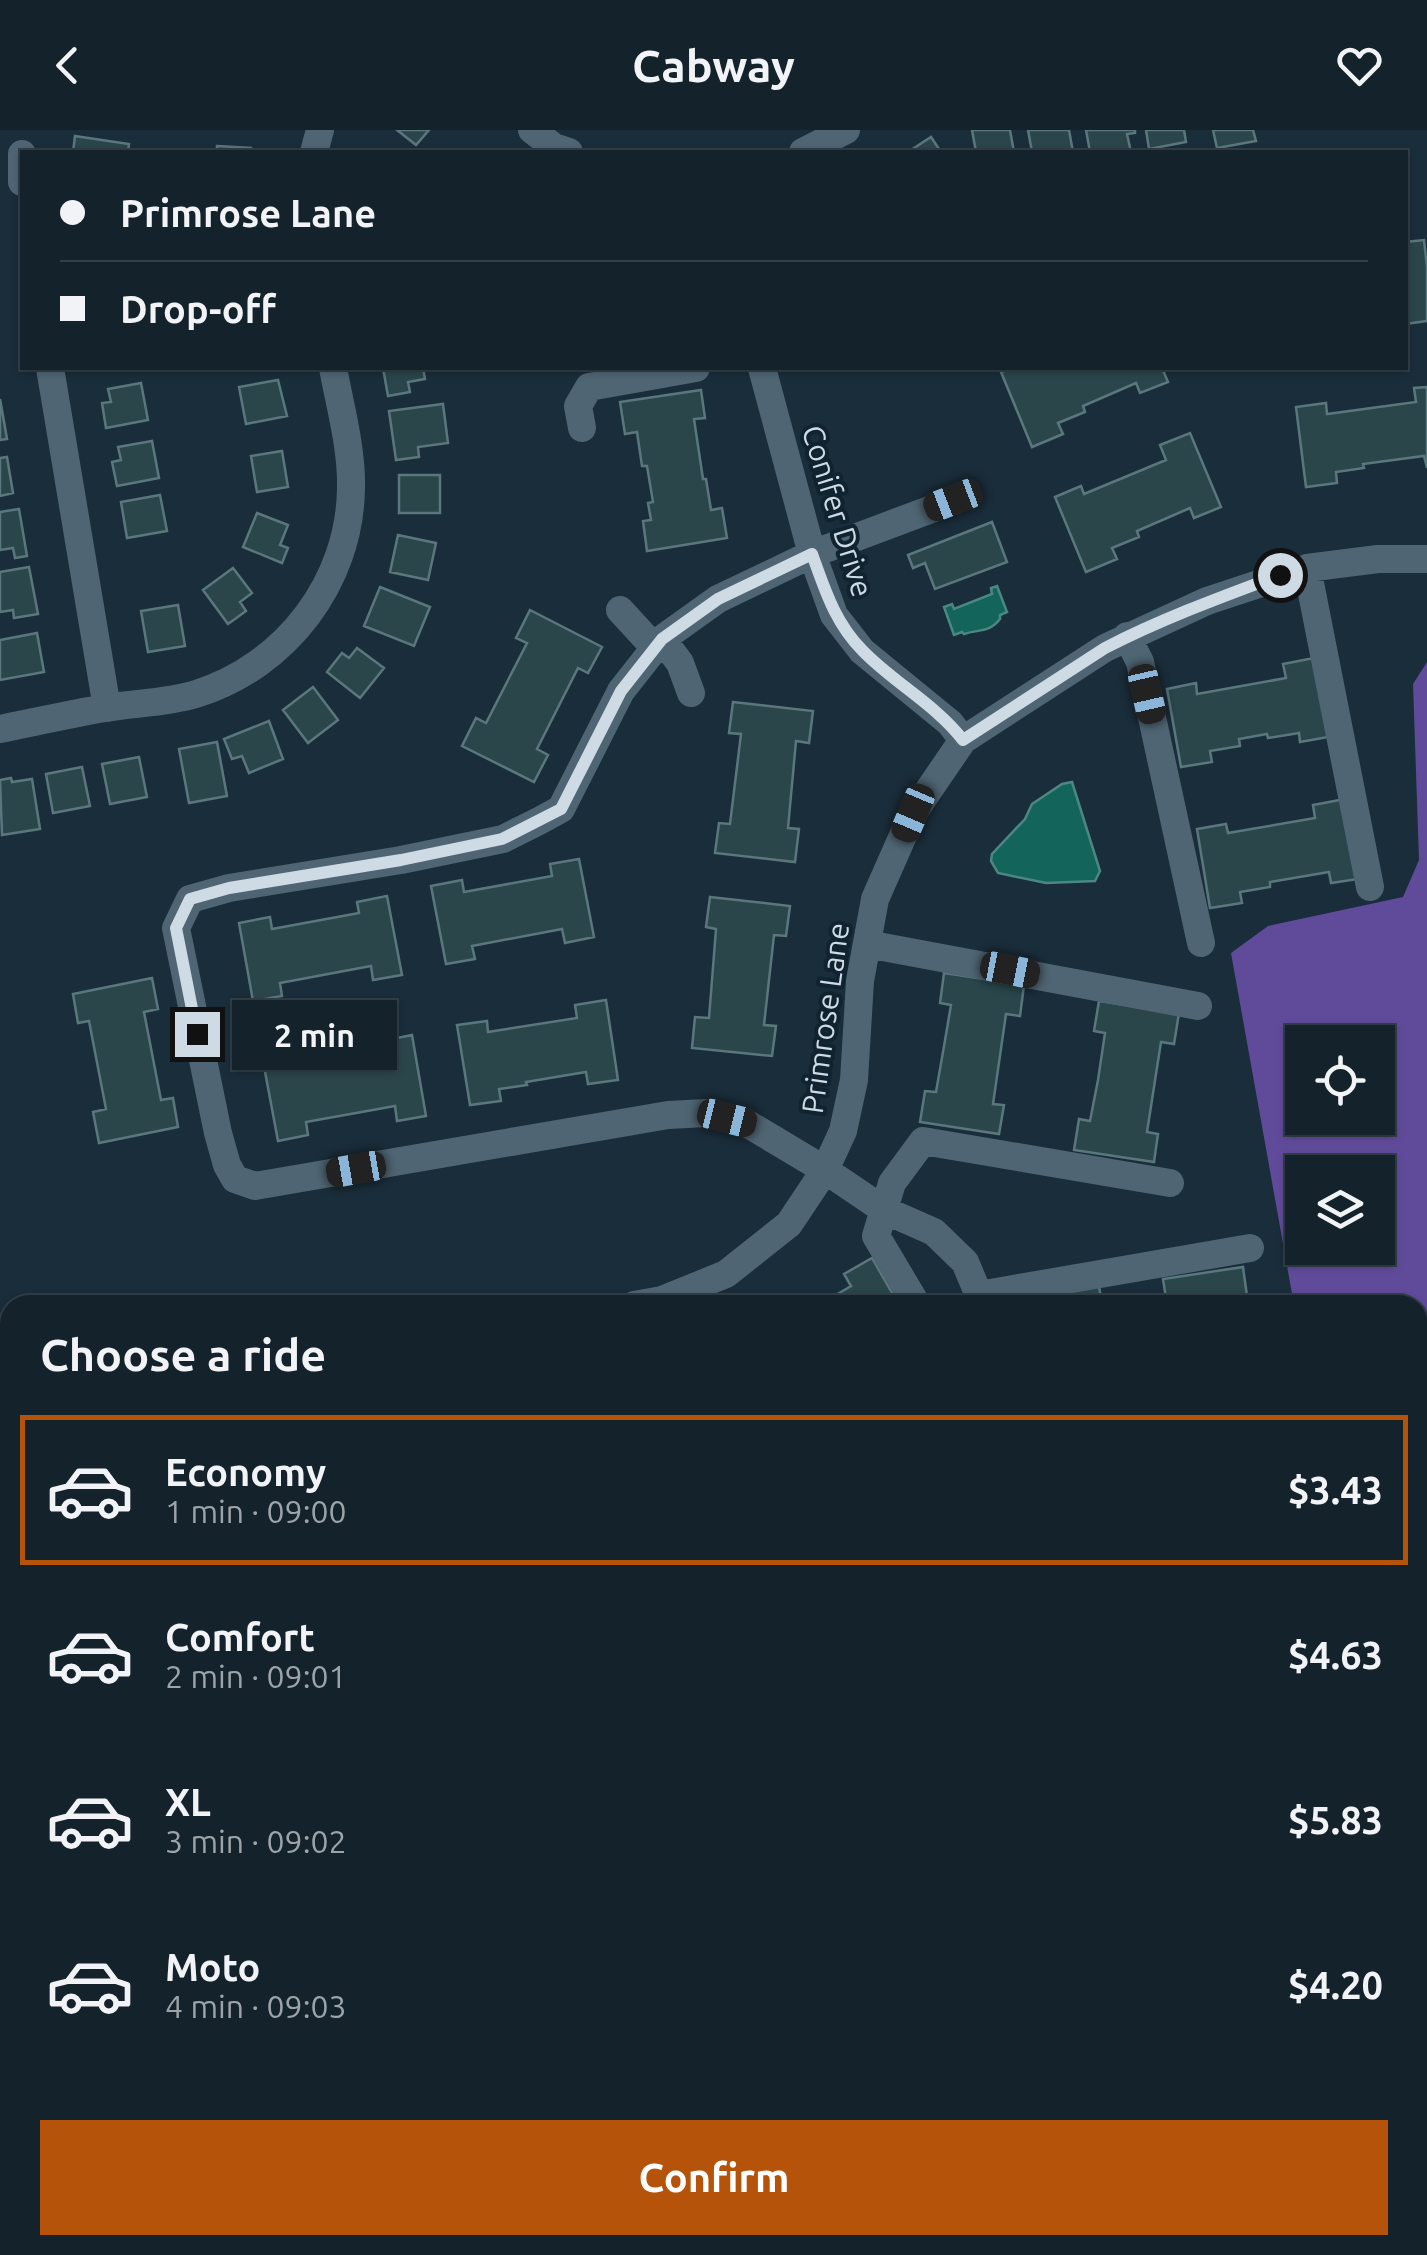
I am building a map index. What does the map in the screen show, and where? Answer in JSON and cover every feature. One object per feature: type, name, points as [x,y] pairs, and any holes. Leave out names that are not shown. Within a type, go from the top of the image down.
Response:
[{"type":"street","points":[[532,130],[564,150]]},
{"type":"street","points":[[807,150],[846,130]]},
{"type":"street","points":[[50,370],[107,708]]},
{"type":"street","points":[[0,729],[195,694],[269,656],[304,622],[323,594],[339,559],[352,486],[333,370]]},
{"type":"street","points":[[582,428],[578,406],[589,386],[684,370]]},
{"type":"street","name":"Conifer Drive","points":[[763,370],[812,554],[834,614],[862,651],[950,723],[963,740]]},
{"type":"street","points":[[953,500],[812,554],[718,599],[658,643],[621,691],[561,809],[502,839],[229,888],[190,899],[176,928],[218,1133],[235,1179],[255,1186],[668,1114],[706,1113],[748,1124],[884,1210],[934,1232],[964,1262],[979,1295]]},
{"type":"street","name":"Primrose Lane","points":[[702,1295],[789,1224],[825,1170],[843,1131],[854,1080],[860,981],[875,899],[913,813],[963,740],[1105,648],[1207,602],[1307,568],[1378,558],[1427,558]]},
{"type":"street","points":[[1307,568],[1370,887]]},
{"type":"street","points":[[620,610],[680,663],[691,694]]},
{"type":"street","points":[[1127,636],[1140,662],[1201,943]]},
{"type":"street","points":[[867,944],[1198,1006]]},
{"type":"street","points":[[911,1295],[876,1236],[892,1183],[923,1141],[1170,1183]]},
{"type":"street","points":[[1007,1295],[1250,1248]]},
{"type":"shaded area","points":[[997,586],[1007,612],[988,629],[954,635],[944,607],[952,604],[954,609],[992,594],[991,588]]},
{"type":"shaded area","points":[[1427,662],[1427,1295],[1292,1295],[1287,1265],[1395,1265],[1395,1155],[1285,1155],[1285,1255],[1231,953],[1268,926],[1403,897],[1419,860],[1413,684]]},
{"type":"shaded area","points":[[1072,782],[1100,871],[1095,881],[1046,883],[998,873],[991,861],[992,854],[1025,819],[1032,804],[1062,784]]},
{"type":"building","points":[[397,130],[429,130],[416,145]]},
{"type":"building","points":[[972,130],[1010,130],[1014,150],[976,150]]},
{"type":"building","points":[[1028,130],[1069,130],[1073,150],[1032,150]]},
{"type":"building","points":[[1086,130],[1135,130],[1127,134],[1131,150],[1090,150]]},
{"type":"building","points":[[1146,130],[1184,130],[1186,142],[1149,149]]},
{"type":"building","points":[[1213,130],[1253,130],[1256,141],[1217,148]]},
{"type":"building","points":[[75,136],[129,144],[128,150],[73,150]]},
{"type":"building","points":[[931,137],[940,150],[911,150]]},
{"type":"building","points":[[217,146],[251,148],[251,150],[217,150]]},
{"type":"building","points":[[1424,240],[1427,321],[1408,324],[1408,242]]},
{"type":"building","points":[[383,370],[423,370],[425,379],[408,382],[410,392],[388,396]]},
{"type":"building","points":[[1163,370],[1168,382],[1140,393],[1136,383],[1083,406],[1085,412],[1058,423],[1063,434],[1032,447],[1001,372]]},
{"type":"building","points":[[278,380],[287,416],[246,424],[239,387]]},
{"type":"building","points":[[141,383],[148,420],[106,428],[102,403],[111,402],[108,389]]},
{"type":"building","points":[[1427,387],[1427,468],[1424,456],[1363,464],[1364,468],[1336,472],[1337,483],[1306,487],[1296,407],[1326,403],[1327,414],[1416,402],[1414,388]]},
{"type":"building","points":[[701,390],[705,418],[694,419],[703,479],[711,510],[722,508],[727,538],[647,551],[643,521],[651,520],[648,503],[653,502],[647,466],[642,466],[637,432],[625,434],[620,402]]},
{"type":"building","points":[[0,399],[7,439],[0,440]]},
{"type":"building","points":[[443,404],[448,443],[418,447],[419,457],[396,460],[389,411]]},
{"type":"building","points":[[1190,433],[1221,507],[1194,518],[1190,508],[1137,531],[1139,537],[1112,548],[1117,559],[1086,572],[1055,497],[1081,486],[1084,494],[1166,460],[1160,445]]},
{"type":"building","points":[[152,441],[159,478],[117,486],[112,462],[121,460],[118,447]]},
{"type":"building","points":[[282,451],[288,487],[257,492],[251,456]]},
{"type":"building","points":[[7,457],[13,493],[0,496],[0,458]]},
{"type":"building","points":[[399,475],[440,475],[440,513],[399,513]]},
{"type":"building","points":[[160,495],[167,531],[127,538],[121,502]]},
{"type":"building","points":[[19,509],[27,556],[15,558],[13,548],[0,550],[0,512]]},
{"type":"building","points":[[257,513],[288,525],[280,545],[288,548],[282,563],[243,547]]},
{"type":"building","points":[[992,522],[1007,562],[935,589],[925,563],[913,568],[908,555]]},
{"type":"building","points":[[398,535],[436,543],[428,580],[390,572]]},
{"type":"building","points":[[29,567],[38,614],[14,618],[13,610],[0,612],[0,572]]},
{"type":"building","points":[[233,568],[252,593],[240,602],[246,611],[228,624],[203,590]]},
{"type":"building","points":[[380,587],[430,607],[414,646],[364,626]]},
{"type":"building","points":[[178,605],[185,646],[148,652],[141,611]]},
{"type":"building","points":[[530,610],[602,647],[588,673],[578,668],[537,749],[548,755],[534,782],[462,746],[476,718],[486,723],[527,643],[516,638]]},
{"type":"building","points":[[37,633],[44,672],[0,680],[0,640]]},
{"type":"building","points":[[357,648],[384,668],[360,698],[327,672],[342,653],[349,658]]},
{"type":"building","points":[[1314,658],[1328,737],[1300,742],[1299,733],[1239,739],[1240,746],[1210,751],[1212,762],[1181,767],[1167,689],[1196,683],[1197,694],[1286,678],[1283,664]]},
{"type":"building","points":[[313,687],[338,720],[308,743],[283,710]]},
{"type":"building","points":[[733,702],[813,711],[809,743],[796,741],[788,828],[799,829],[795,862],[715,853],[719,823],[730,824],[741,734],[729,733]]},
{"type":"building","points":[[269,721],[283,759],[249,773],[242,756],[232,759],[224,739]]},
{"type":"building","points":[[217,742],[227,796],[189,803],[179,749]]},
{"type":"building","points":[[139,757],[147,797],[110,804],[102,764]]},
{"type":"building","points":[[82,767],[90,806],[53,813],[46,774]]},
{"type":"building","points":[[11,778],[12,782],[32,779],[40,829],[2,835],[0,780]]},
{"type":"building","points":[[1345,799],[1358,879],[1331,883],[1329,872],[1270,882],[1270,887],[1240,892],[1242,903],[1210,908],[1197,829],[1226,824],[1228,833],[1315,818],[1313,805]]},
{"type":"building","points":[[579,859],[594,937],[565,943],[562,929],[472,946],[475,959],[446,964],[431,886],[462,880],[464,892],[552,876],[550,864]]},
{"type":"building","points":[[387,896],[402,975],[373,980],[371,966],[280,983],[282,996],[253,1001],[239,923],[270,917],[272,929],[359,913],[357,902]]},
{"type":"building","points":[[710,897],[790,906],[786,936],[774,935],[764,1025],[776,1026],[772,1056],[692,1048],[695,1017],[709,1018],[716,929],[706,927]]},
{"type":"building","points":[[944,973],[1024,985],[1020,1016],[1006,1014],[993,1104],[1004,1105],[999,1134],[920,1122],[925,1091],[936,1092],[951,1005],[940,1003]]},
{"type":"building","points":[[152,978],[158,1009],[144,1012],[161,1100],[173,1098],[178,1127],[99,1143],[93,1112],[106,1109],[89,1021],[78,1023],[73,994]]},
{"type":"building","points":[[606,1000],[618,1080],[588,1084],[586,1072],[526,1082],[527,1085],[499,1089],[501,1101],[470,1105],[457,1025],[487,1021],[488,1032],[577,1018],[575,1005]]},
{"type":"building","points":[[1099,1001],[1179,1013],[1174,1044],[1161,1042],[1147,1132],[1158,1134],[1154,1162],[1074,1150],[1079,1119],[1090,1121],[1098,1080],[1105,1033],[1094,1031]]},
{"type":"building","points":[[412,1035],[426,1116],[397,1121],[395,1106],[306,1122],[308,1135],[278,1141],[263,1061],[294,1056],[296,1067],[384,1051],[382,1041]]},
{"type":"building","points":[[872,1258],[893,1295],[836,1295],[851,1286],[844,1274]]},
{"type":"building","points":[[1243,1267],[1247,1295],[1165,1295],[1163,1279]]},
{"type":"building","points":[[1099,1286],[1100,1295],[1052,1295]]},
{"type":"route","points":[[197,1034],[176,928],[190,899],[229,888],[502,839],[561,809],[621,691],[654,647],[718,599],[812,554],[834,614],[862,651],[950,723],[963,740],[1127,636],[1280,575]]}]
